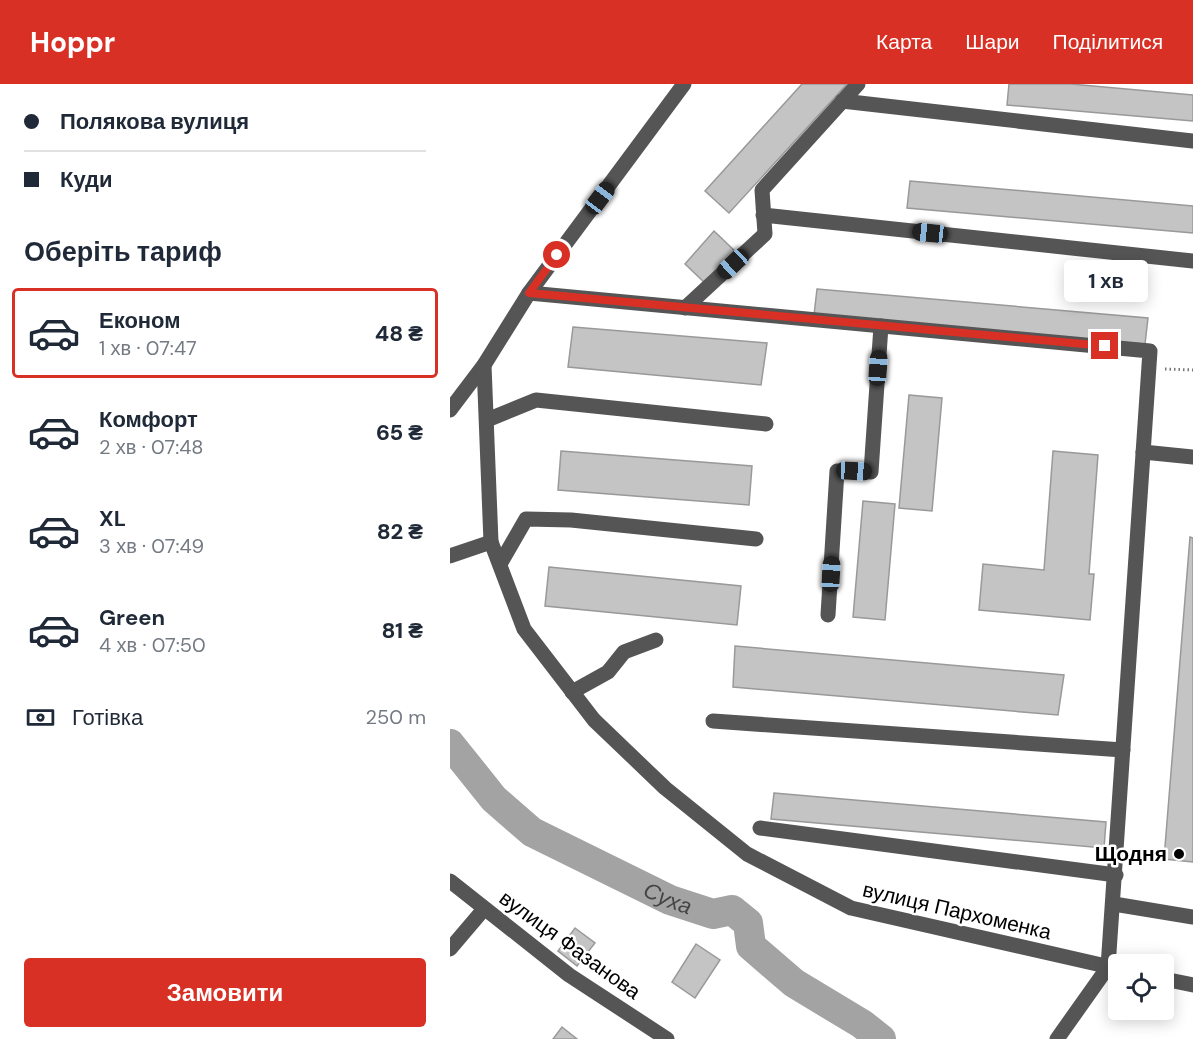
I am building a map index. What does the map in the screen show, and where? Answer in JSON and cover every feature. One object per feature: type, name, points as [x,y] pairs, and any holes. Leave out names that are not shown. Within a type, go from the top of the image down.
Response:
[{"type":"street","points":[[452,405],[484,365],[529,293],[684,84]]},
{"type":"street","points":[[685,308],[765,234],[762,190],[858,84]]},
{"type":"street","points":[[842,101],[1193,141]]},
{"type":"street","points":[[763,216],[1193,261]]},
{"type":"street","points":[[529,293],[1150,351],[1123,750],[1114,904],[1114,954]]},
{"type":"street","points":[[828,615],[837,471],[871,472],[881,326]]},
{"type":"street","points":[[450,556],[491,542],[484,365]]},
{"type":"street","points":[[487,420],[536,400],[765,424]]},
{"type":"street","points":[[1143,452],[1193,456]]},
{"type":"street","points":[[500,564],[526,519],[571,520],[756,539]]},
{"type":"street","name":"вулиця Пархоменка","points":[[491,542],[524,629],[594,720],[665,788],[747,854],[851,908],[1108,967]]},
{"type":"street","points":[[572,692],[608,672],[624,652],[656,640]]},
{"type":"street","points":[[713,721],[1123,750]]},
{"type":"street","points":[[760,828],[1116,875]]},
{"type":"street","name":"вулиця Фазанова","points":[[450,881],[569,975],[667,1039]]},
{"type":"street","points":[[1114,904],[1193,917]]},
{"type":"street","points":[[450,949],[484,909]]},
{"type":"street","points":[[1058,1039],[1108,976]]},
{"type":"street","points":[[1174,981],[1193,985]]},
{"type":"path","points":[[1149,369],[1193,370]]},
{"type":"building","points":[[802,84],[847,84],[729,213],[705,191]]},
{"type":"building","points":[[1009,84],[1071,84],[1193,95],[1193,121],[1007,105]]},
{"type":"building","points":[[910,181],[1193,206],[1193,233],[907,208]]},
{"type":"building","points":[[714,231],[737,253],[707,285],[685,264]]},
{"type":"building","points":[[817,289],[1148,318],[1145,344],[814,315]]},
{"type":"building","points":[[573,327],[767,343],[761,385],[568,367]]},
{"type":"building","points":[[909,395],[942,398],[932,511],[899,508]]},
{"type":"building","points":[[561,451],[752,466],[749,505],[558,490]]},
{"type":"building","points":[[1053,451],[1098,455],[1089,574],[1094,574],[1090,620],[979,610],[983,564],[1044,570]]},
{"type":"building","points":[[863,501],[895,504],[885,620],[853,617]]},
{"type":"building","points":[[1190,537],[1193,538],[1193,862],[1164,859]]},
{"type":"building","points":[[549,567],[741,586],[737,625],[545,606]]},
{"type":"building","points":[[735,646],[1064,675],[1058,715],[733,687]]},
{"type":"building","points":[[774,793],[1106,822],[1104,848],[771,819]]},
{"type":"building","points":[[575,928],[595,943],[577,966],[558,951]]},
{"type":"building","points":[[696,944],[720,960],[695,998],[672,982]]},
{"type":"building","points":[[562,1027],[577,1039],[553,1039]]},
{"type":"waterway","name":"Суха","points":[[450,744],[494,799],[532,832],[670,900],[713,914],[732,910],[748,923],[751,946],[794,983],[862,1024],[881,1039]]},
{"type":"place","name":"Щодня","points":[[1179,854]]},
{"type":"route","points":[[557,255],[529,293],[1105,346]]}]
